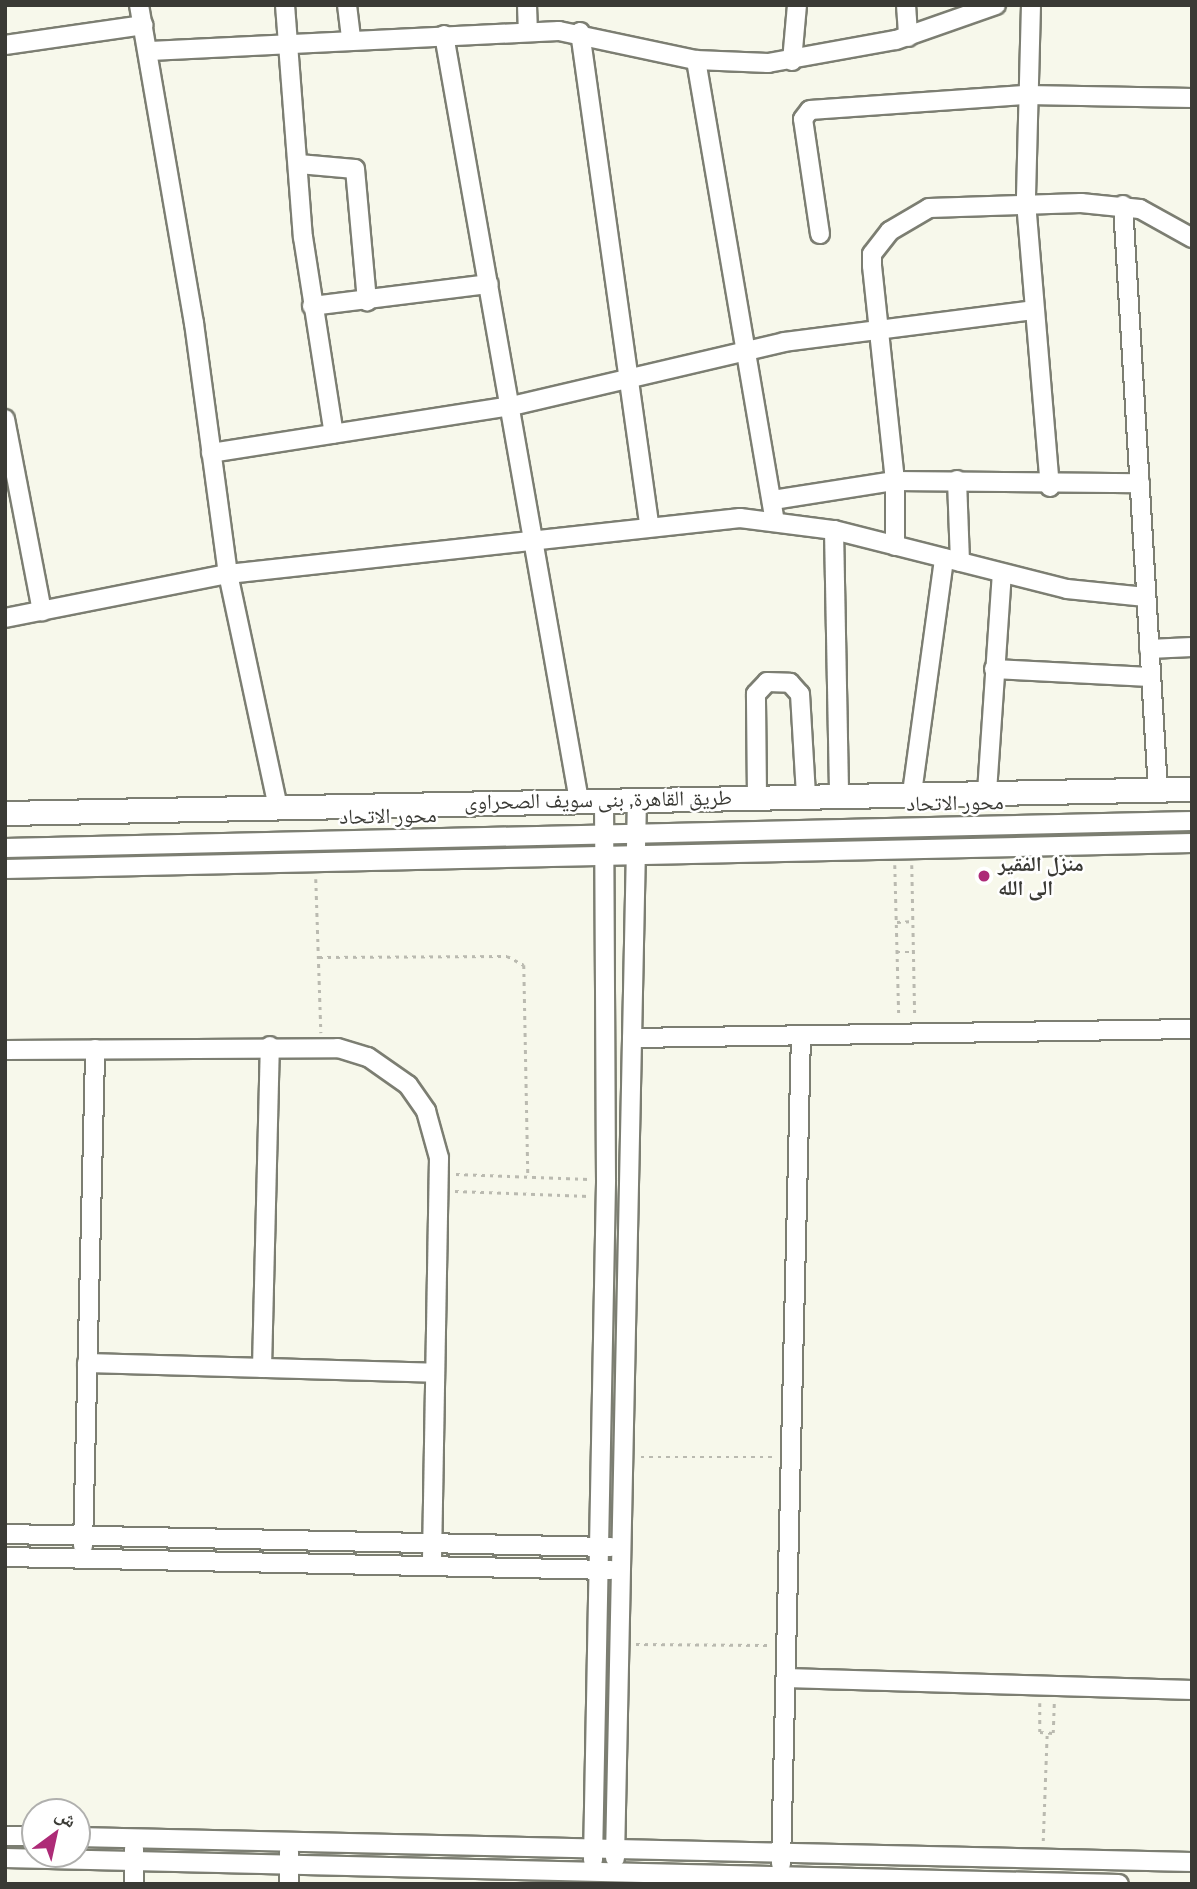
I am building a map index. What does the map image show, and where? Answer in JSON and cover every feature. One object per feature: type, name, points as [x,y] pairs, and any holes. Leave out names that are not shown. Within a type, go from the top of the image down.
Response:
[{"type":"main road","name":"طريق القاهرة, بنى سويف الصحراوى","points":[[5,813],[806,794],[1192,789]]},
{"type":"street","points":[[139,5],[150,51],[228,574],[278,807]]},
{"type":"street","points":[[285,5],[312,306],[334,434]]},
{"type":"street","points":[[348,5],[351,38]]},
{"type":"street","points":[[527,5],[528,30]]},
{"type":"street","points":[[792,61],[797,5]]},
{"type":"street","points":[[906,5],[908,37]]},
{"type":"street","points":[[150,51],[289,40],[528,30],[580,32],[696,60],[792,61],[908,37],[996,5]]},
{"type":"street","points":[[1031,5],[1026,202],[1050,487]]},
{"type":"street","points":[[5,45],[144,25]]},
{"type":"street","points":[[580,32],[631,380],[649,525]]},
{"type":"street","points":[[444,35],[537,544],[579,801]]},
{"type":"street","points":[[696,60],[748,349],[774,518]]},
{"type":"street","points":[[820,234],[803,119],[810,110],[1027,95],[1192,98]]},
{"type":"street","points":[[299,164],[355,169],[367,301]]},
{"type":"street","points":[[895,546],[895,481],[875,327],[872,254],[890,231],[929,208],[1026,202],[1123,205],[1192,237]]},
{"type":"street","points":[[1123,205],[1158,790]]},
{"type":"street","points":[[312,306],[489,284]]},
{"type":"street","points":[[211,453],[512,407],[631,380],[748,349],[875,327],[1034,310]]},
{"type":"street","points":[[5,419],[41,611]]},
{"type":"street","points":[[773,500],[895,481],[957,480],[1050,487],[1140,483]]},
{"type":"street","points":[[912,793],[952,560],[957,480]]},
{"type":"street","points":[[5,618],[228,574],[537,544],[649,525],[774,518],[834,530],[1067,589],[1146,597]]},
{"type":"street","points":[[834,530],[839,794]]},
{"type":"street","points":[[987,792],[1002,574]]},
{"type":"street","points":[[1149,649],[1192,647]]},
{"type":"street","points":[[994,669],[1150,677]]},
{"type":"street","points":[[757,796],[756,694],[767,682],[790,683],[800,694],[806,794]]},
{"type":"street","points":[[592,1871],[606,1188],[608,854],[604,800]]},
{"type":"street","points":[[614,1872],[637,800]]},
{"type":"street","name":"محور الاتحاد","points":[[5,848],[1192,821]]},
{"type":"street","name":"محور الاتحاد","points":[[5,869],[1192,843]]},
{"type":"street","points":[[632,1038],[1192,1029]]},
{"type":"street","points":[[781,1876],[801,1035]]},
{"type":"street","points":[[262,1368],[270,1046]]},
{"type":"street","points":[[5,1050],[321,1046],[368,1057],[408,1085],[432,1126],[439,1182],[432,1566]]},
{"type":"street","points":[[83,1558],[95,1049]]},
{"type":"street","points":[[87,1363],[435,1373]]},
{"type":"street","points":[[5,1534],[621,1547]]},
{"type":"street","points":[[5,1556],[621,1570]]},
{"type":"street","points":[[786,1678],[1192,1690]]},
{"type":"street","points":[[91,1837],[1192,1861]]},
{"type":"street","points":[[134,1839],[134,1884]]},
{"type":"street","points":[[289,1884],[290,1842]]},
{"type":"street","points":[[310,1884],[311,1842]]},
{"type":"street","points":[[5,1858],[1119,1884]]},
{"type":"path","points":[[904,849],[914,921],[907,1033]]},
{"type":"path","points":[[904,849],[897,952],[907,1033]]},
{"type":"path","points":[[316,861],[321,1046]]},
{"type":"path","points":[[897,922],[914,921]]},
{"type":"path","points":[[897,952],[914,952]]},
{"type":"path","points":[[318,957],[507,956],[524,965],[528,1177]]},
{"type":"path","points":[[439,1182],[528,1177],[606,1188]]},
{"type":"path","points":[[439,1182],[606,1188]]},
{"type":"path","points":[[623,1457],[791,1457]]},
{"type":"path","points":[[619,1644],[786,1645]]},
{"type":"path","points":[[1047,1686],[1054,1732],[1047,1733],[1040,1730],[1047,1686]]},
{"type":"path","points":[[1042,1858],[1047,1733]]},
{"type":"place","name":"منزل الفقير الى الله","points":[[984,876]]}]
